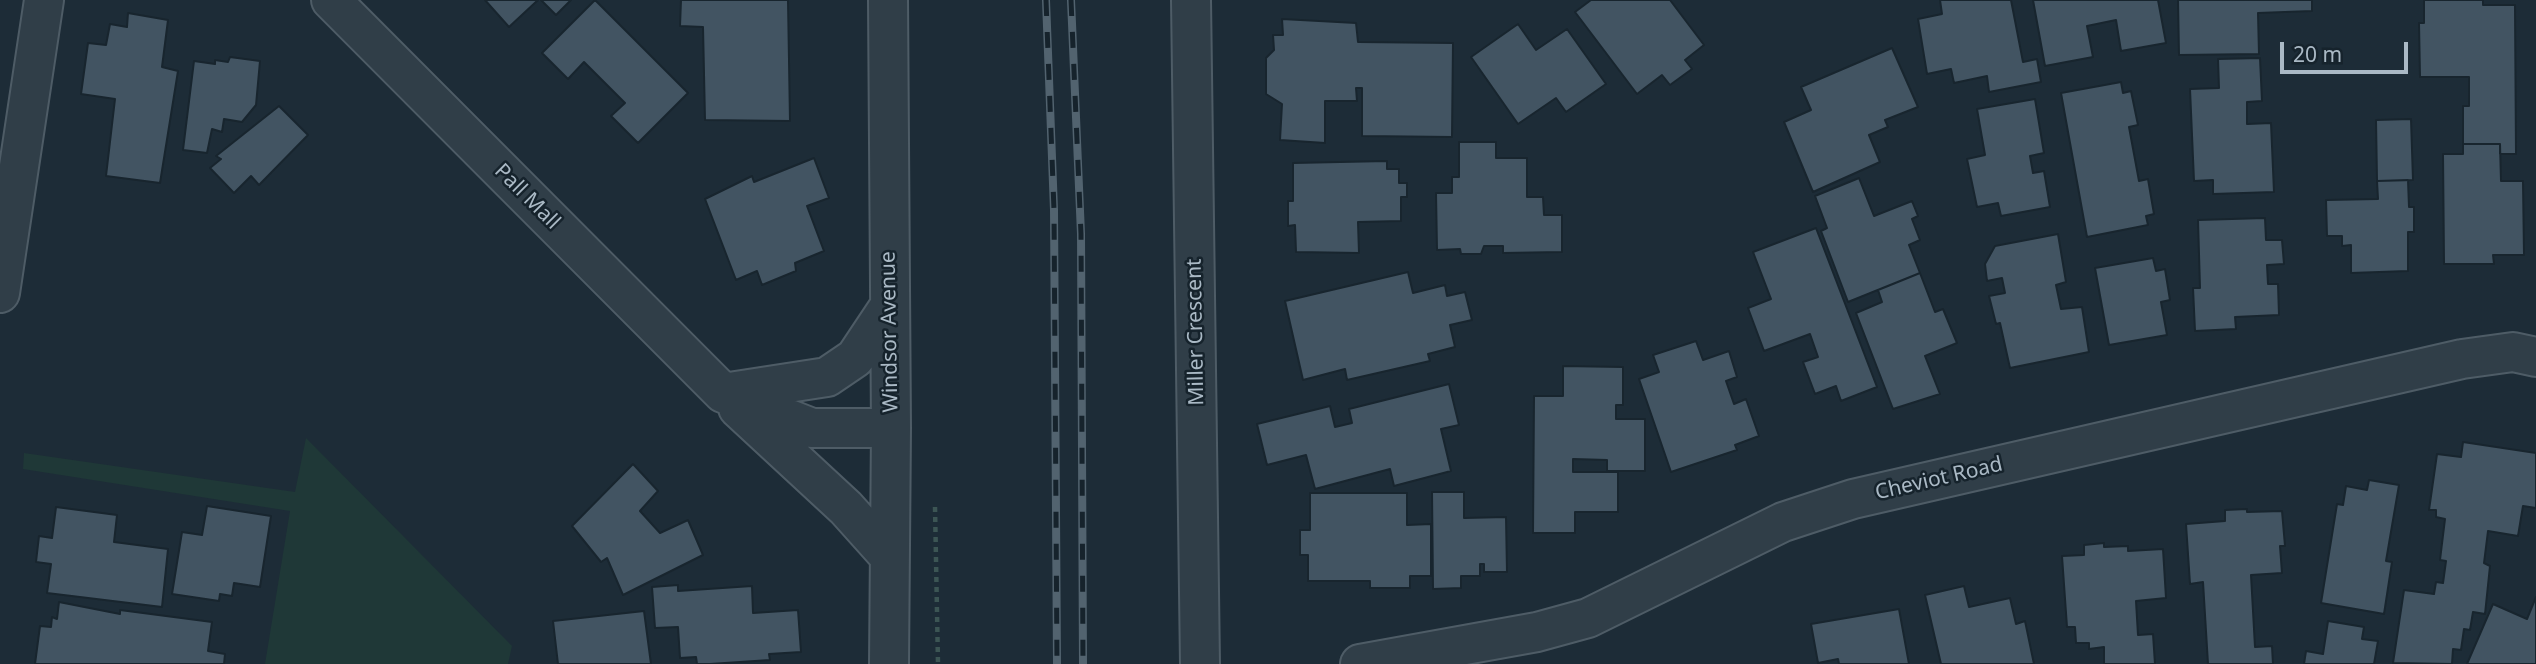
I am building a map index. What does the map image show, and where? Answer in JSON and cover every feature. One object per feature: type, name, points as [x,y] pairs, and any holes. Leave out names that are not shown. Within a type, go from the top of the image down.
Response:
[{"type":"street","points":[[0,293],[44,0]]},
{"type":"street","name":"Pall Mall","points":[[331,0],[723,393],[846,508],[888,556]]},
{"type":"street","name":"Windsor Avenue","points":[[888,0],[891,428],[888,664]]},
{"type":"street","name":"Miller Crescent","points":[[1191,0],[1200,664]]},
{"type":"street","points":[[723,393],[827,377],[855,358],[889,307]]},
{"type":"street","name":"Cheviot Road","points":[[1360,664],[1537,632],[1588,618],[1783,522],[1853,499],[2462,359],[2512,352],[2536,357]]},
{"type":"street","name":"Pall Mall","points":[[723,393],[812,428],[891,428]]},
{"type":"green space","points":[[306,438],[512,646],[508,664],[265,664],[290,511],[23,469],[24,453],[295,492]]},
{"type":"building","points":[[485,0],[538,0],[509,27]]},
{"type":"building","points":[[541,0],[571,0],[556,15]]},
{"type":"building","points":[[595,0],[688,93],[638,143],[611,116],[625,103],[584,62],[568,79],[542,53]]},
{"type":"building","points":[[681,0],[788,0],[790,121],[705,120],[703,27],[680,26]]},
{"type":"building","points":[[1591,0],[1670,0],[1704,45],[1685,60],[1692,69],[1670,85],[1662,75],[1637,94],[1575,12]]},
{"type":"building","points":[[1940,0],[2011,0],[2023,62],[2037,59],[2041,82],[1989,92],[1987,76],[1954,83],[1951,69],[1927,74],[1918,19],[1942,14]]},
{"type":"building","points":[[2033,0],[2158,0],[2166,43],[2121,51],[2116,20],[2087,26],[2093,57],[2045,66]]},
{"type":"building","points":[[2178,0],[2312,0],[2312,11],[2258,13],[2259,54],[2179,55]]},
{"type":"building","points":[[2424,0],[2483,0],[2483,5],[2515,5],[2516,154],[2500,154],[2500,144],[2463,144],[2463,106],[2469,106],[2469,77],[2420,77],[2419,23],[2424,23]]},
{"type":"building","points":[[128,13],[168,20],[162,67],[178,71],[160,183],[106,176],[115,99],[81,94],[88,43],[106,45],[110,24],[127,27]]},
{"type":"building","points":[[1282,19],[1356,23],[1358,42],[1453,43],[1452,137],[1362,136],[1362,88],[1356,88],[1357,101],[1325,101],[1325,143],[1280,140],[1282,104],[1266,94],[1266,58],[1274,50],[1273,35],[1283,35]]},
{"type":"building","points":[[1518,24],[1536,50],[1567,29],[1606,84],[1566,112],[1556,98],[1518,124],[1471,57]]},
{"type":"building","points":[[1892,48],[1918,107],[1885,120],[1888,127],[1869,135],[1880,162],[1813,192],[1784,122],[1811,110],[1801,87]]},
{"type":"building","points":[[230,57],[260,61],[256,105],[242,122],[224,119],[222,132],[212,129],[207,153],[183,150],[194,61],[215,64],[215,60],[228,62]]},
{"type":"building","points":[[2260,58],[2262,101],[2247,102],[2247,124],[2271,123],[2274,192],[2213,194],[2213,180],[2194,181],[2190,89],[2219,88],[2218,59]]},
{"type":"building","points":[[2121,82],[2123,93],[2131,91],[2138,125],[2129,127],[2139,181],[2148,179],[2154,214],[2146,216],[2148,225],[2087,237],[2061,93]]},
{"type":"building","points":[[2035,99],[2044,153],[2030,156],[2033,173],[2044,171],[2050,207],[2001,216],[1998,203],[1977,207],[1967,159],[1985,155],[1977,109]]},
{"type":"building","points":[[279,106],[308,135],[259,185],[251,176],[234,193],[210,168],[221,159],[216,156]]},
{"type":"building","points":[[2411,119],[2413,180],[2377,181],[2376,120]]},
{"type":"building","points":[[1459,142],[1496,142],[1496,158],[1527,158],[1527,197],[1543,197],[1544,215],[1562,215],[1562,252],[1503,253],[1503,246],[1484,246],[1481,254],[1461,254],[1460,249],[1437,250],[1436,193],[1452,193],[1452,177],[1459,177]]},
{"type":"building","points":[[2463,144],[2500,144],[2501,181],[2523,181],[2524,255],[2493,255],[2494,264],[2444,264],[2443,154],[2463,154]]},
{"type":"building","points":[[814,158],[829,198],[807,206],[824,251],[795,263],[796,271],[762,285],[757,271],[736,280],[705,199],[752,176],[754,182]]},
{"type":"building","points":[[1387,161],[1387,169],[1399,169],[1399,183],[1407,183],[1407,197],[1401,197],[1401,221],[1358,222],[1359,253],[1296,252],[1295,225],[1288,226],[1288,201],[1293,201],[1293,163]]},
{"type":"building","points":[[1859,178],[1874,216],[1912,201],[1918,216],[1912,219],[1920,240],[1909,245],[1920,273],[1848,302],[1821,231],[1827,228],[1815,196]]},
{"type":"building","points":[[2408,180],[2409,207],[2414,207],[2414,232],[2408,232],[2408,271],[2351,273],[2351,245],[2342,246],[2342,236],[2327,236],[2326,200],[2378,199],[2377,181]]},
{"type":"building","points":[[2265,218],[2266,240],[2282,240],[2284,264],[2267,265],[2268,284],[2278,284],[2279,315],[2235,317],[2236,329],[2195,331],[2193,288],[2200,288],[2198,220]]},
{"type":"building","points":[[1816,228],[1877,387],[1841,401],[1836,386],[1815,394],[1803,362],[1818,357],[1810,334],[1764,351],[1748,308],[1771,299],[1753,252]]},
{"type":"building","points":[[2058,234],[2066,282],[2056,285],[2061,309],[2082,307],[2089,352],[2010,368],[2000,323],[1996,324],[1989,296],[2005,293],[2002,278],[1987,281],[1985,264],[1995,246]]},
{"type":"building","points":[[2153,258],[2156,271],[2165,269],[2170,300],[2161,302],[2167,335],[2109,345],[2095,268]]},
{"type":"building","points":[[1408,272],[1413,293],[1445,285],[1447,296],[1465,292],[1472,320],[1450,325],[1455,347],[1428,354],[1430,361],[1347,380],[1345,369],[1303,380],[1285,301]]},
{"type":"building","points":[[1920,273],[1935,312],[1943,309],[1957,343],[1925,356],[1940,394],[1893,409],[1856,313],[1882,302],[1878,290]]},
{"type":"building","points":[[1696,341],[1703,360],[1729,351],[1737,377],[1726,381],[1734,404],[1746,399],[1759,436],[1735,445],[1737,450],[1671,472],[1639,379],[1659,372],[1653,355]]},
{"type":"building","points":[[1563,366],[1623,367],[1623,405],[1616,405],[1616,419],[1645,419],[1645,471],[1607,471],[1607,460],[1573,459],[1573,472],[1618,472],[1618,512],[1575,512],[1575,533],[1533,533],[1534,396],[1563,396]]},
{"type":"building","points":[[1449,384],[1459,425],[1441,429],[1451,471],[1394,486],[1390,469],[1315,489],[1306,455],[1267,465],[1257,424],[1330,406],[1335,427],[1352,423],[1349,409]]},
{"type":"building","points":[[2463,442],[2536,453],[2536,508],[2523,506],[2518,536],[2488,531],[2484,563],[2490,566],[2485,614],[2473,612],[2470,630],[2464,629],[2461,650],[2453,649],[2452,664],[2393,663],[2404,590],[2434,594],[2436,582],[2443,583],[2446,561],[2440,560],[2445,519],[2436,517],[2436,510],[2429,510],[2437,454],[2461,457]]},
{"type":"building","points":[[633,464],[658,491],[640,511],[660,533],[688,520],[703,555],[623,595],[607,558],[601,562],[572,526]]},
{"type":"building","points":[[2369,480],[2399,485],[2386,561],[2392,562],[2384,614],[2321,603],[2337,504],[2343,505],[2346,486],[2367,490]]},
{"type":"building","points":[[1432,492],[1464,492],[1464,518],[1506,517],[1507,572],[1484,572],[1484,564],[1480,564],[1480,576],[1461,576],[1461,588],[1433,589]]},
{"type":"building","points":[[1310,493],[1407,493],[1407,525],[1431,524],[1431,576],[1410,576],[1410,588],[1370,588],[1370,581],[1308,581],[1308,555],[1300,555],[1300,530],[1310,530]]},
{"type":"building","points":[[207,506],[271,516],[260,587],[234,583],[232,596],[220,594],[219,601],[172,594],[182,532],[202,535]]},
{"type":"building","points":[[56,507],[117,515],[114,542],[168,549],[162,607],[47,593],[51,564],[36,562],[39,536],[52,538]]},
{"type":"building","points":[[2247,509],[2247,512],[2282,511],[2285,546],[2280,546],[2282,573],[2251,575],[2255,647],[2272,646],[2273,664],[2208,664],[2203,582],[2190,584],[2186,524],[2225,521],[2225,510]]},
{"type":"building","points":[[2104,543],[2104,547],[2128,546],[2128,551],[2163,549],[2166,598],[2136,601],[2138,635],[2153,634],[2155,664],[2104,664],[2104,647],[2089,649],[2089,643],[2076,643],[2075,627],[2067,627],[2062,556],[2084,555],[2084,545]]},
{"type":"building","points":[[678,585],[678,591],[752,586],[753,613],[798,610],[801,652],[769,654],[770,660],[710,664],[697,664],[696,657],[680,658],[678,627],[655,628],[652,587]]},
{"type":"building","points":[[1964,586],[1969,607],[2010,598],[2016,624],[2025,621],[2034,664],[1941,664],[1925,595]]},
{"type":"building","points":[[2536,597],[2536,664],[2467,664],[2493,604],[2527,619]]},
{"type":"building","points":[[59,602],[120,614],[120,610],[212,622],[208,651],[225,654],[224,664],[35,664],[40,626],[51,627],[52,617],[57,619]]},
{"type":"building","points":[[1899,609],[1909,664],[1839,664],[1838,659],[1818,663],[1811,624]]},
{"type":"building","points":[[644,611],[651,664],[558,664],[553,621]]},
{"type":"building","points":[[2328,621],[2364,627],[2362,639],[2378,641],[2374,664],[2304,664],[2306,651],[2323,654]]},
{"type":"railway","points":[[1046,0],[1054,210],[1057,664]]},
{"type":"railway","points":[[1071,0],[1081,234],[1083,664]]}]
